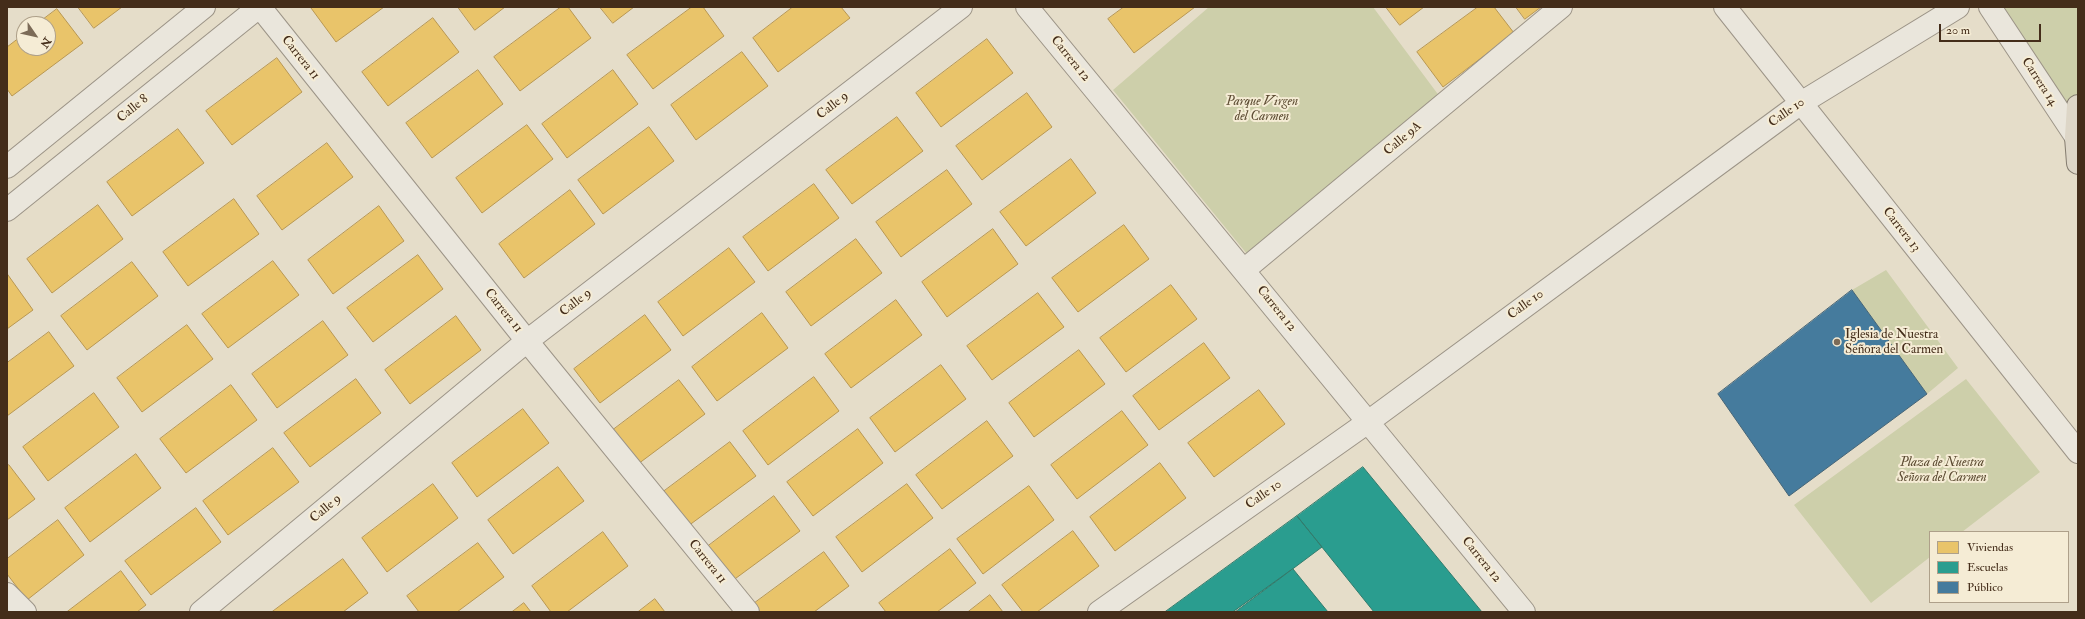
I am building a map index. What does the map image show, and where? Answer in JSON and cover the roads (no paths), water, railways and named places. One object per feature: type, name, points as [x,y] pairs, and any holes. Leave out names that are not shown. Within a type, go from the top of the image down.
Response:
[{"type":"highway","points":[[2078,106],[2076,137],[2078,163]]},
{"type":"street","points":[[7,166],[204,7]]},
{"type":"street","name":"Calle 8","points":[[7,210],[260,7]]},
{"type":"street","name":"Carrera 11","points":[[260,7],[527,341],[748,612]]},
{"type":"street","name":"Calle 9","points":[[201,612],[527,341],[961,7]]},
{"type":"street","name":"Carrera 12","points":[[1027,7],[1524,612]]},
{"type":"street","name":"Calle 9A","points":[[1244,270],[1562,7]]},
{"type":"street","name":"Carrera 13","points":[[1725,7],[2078,452]]},
{"type":"street","name":"Calle 10","points":[[1099,612],[1368,422],[1801,103],[1958,7]]},
{"type":"street","name":"Carrera 14","points":[[1990,7],[2076,137]]},
{"type":"street","points":[[7,594],[25,612]]},
{"type":"place","name":"Iglesia de Nuestra Señora del Carmen","points":[[1837,342]]},
{"type":"park label","name":"Parque Virgen del Carmen","points":[[1262,110]]},
{"type":"park label","name":"Plaza de Nuestra Señora del Carmen","points":[[1942,470]]}]
